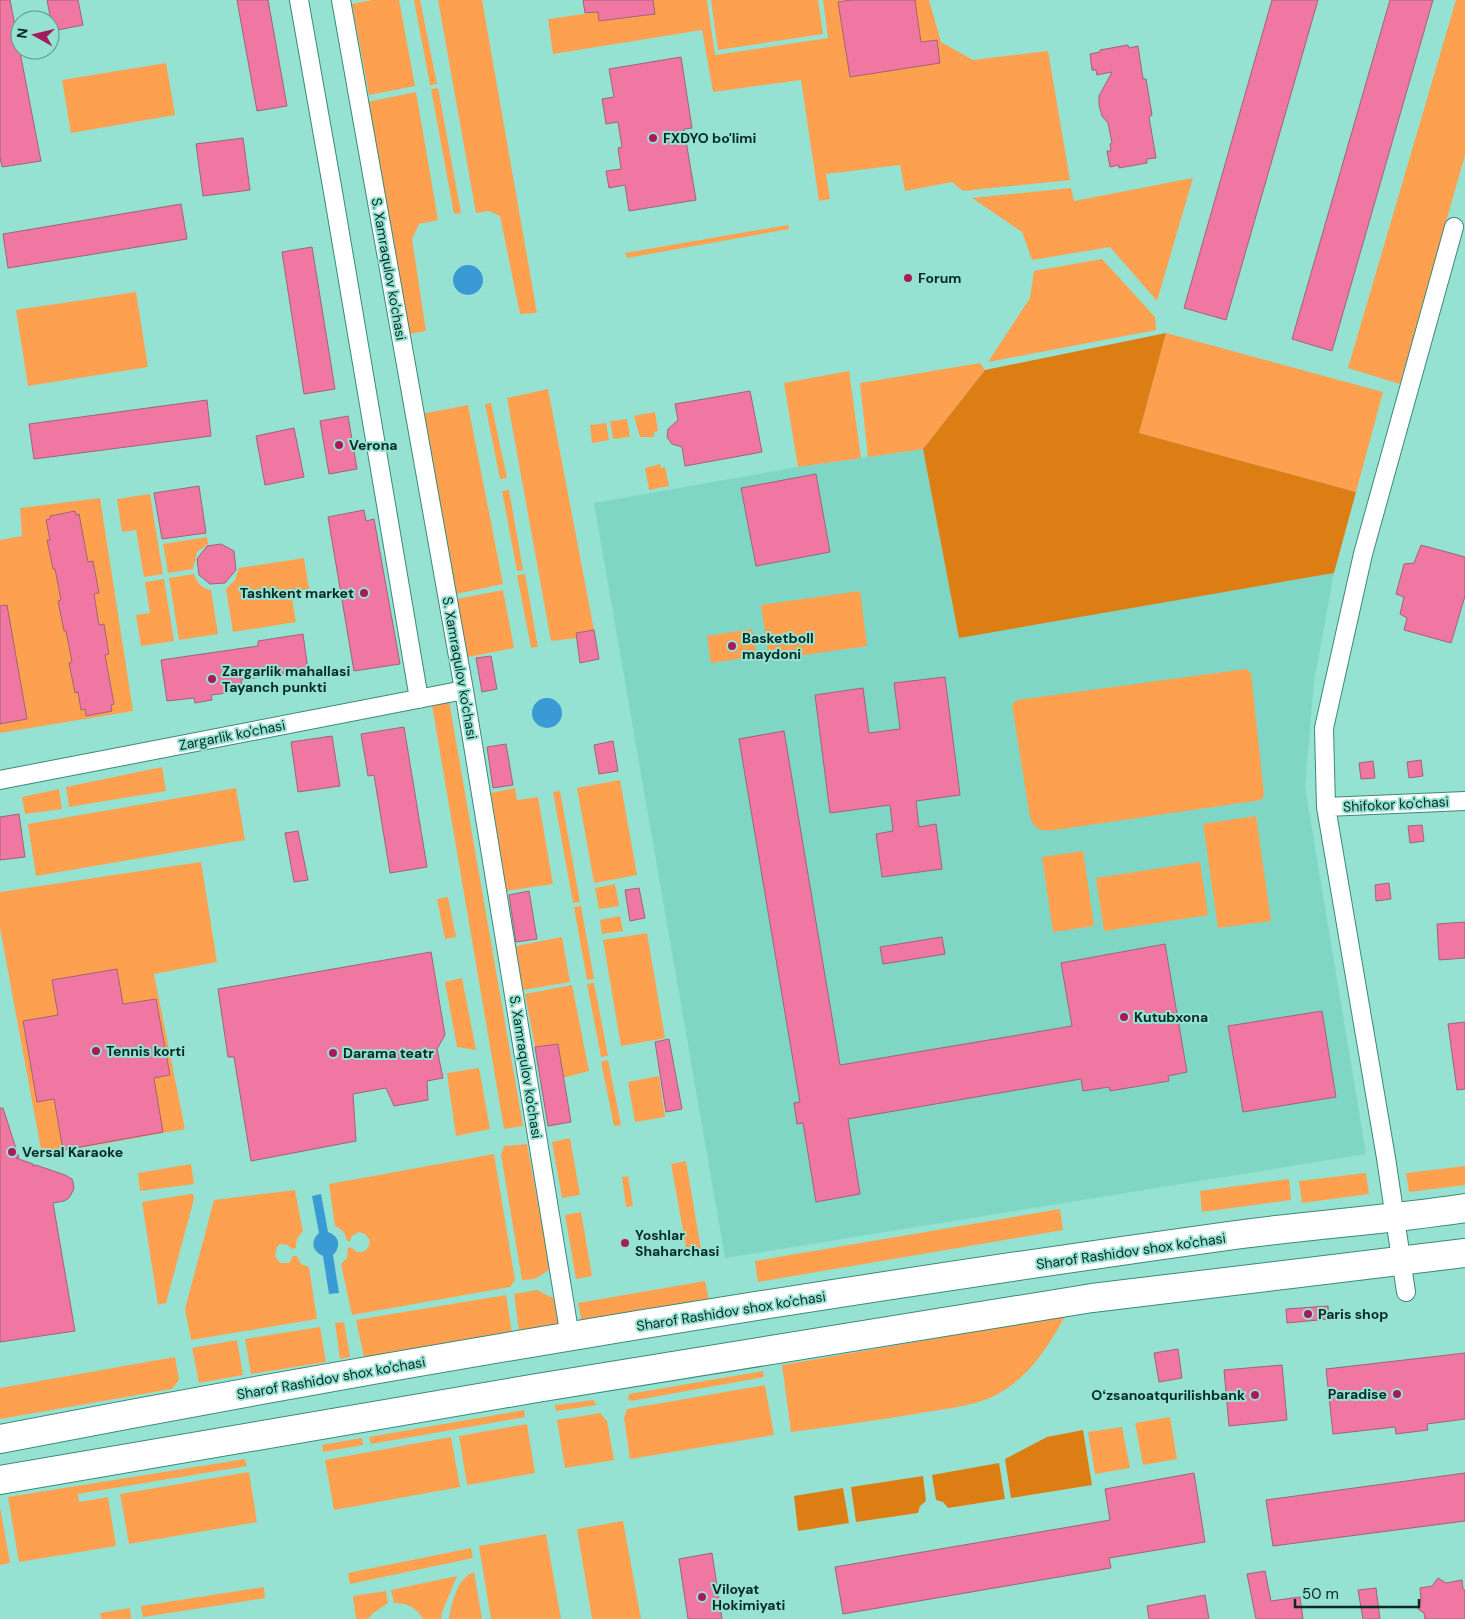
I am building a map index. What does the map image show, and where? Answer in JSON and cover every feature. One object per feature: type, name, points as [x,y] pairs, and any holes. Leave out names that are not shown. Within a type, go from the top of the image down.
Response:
[{"type":"main road","name":"Sharof Rashidov shox ko'chasi","points":[[0,1439],[191,1402],[787,1302],[1222,1237],[1465,1208]]},
{"type":"main road","points":[[0,1480],[537,1388],[1082,1299],[1465,1253]]},
{"type":"street","points":[[299,0],[419,699]]},
{"type":"street","name":"S. Xamraqulov ko'chasi","points":[[341,0],[464,690],[570,1337]]},
{"type":"street","points":[[1406,1292],[1396,1217],[1326,807],[1324,728],[1363,554],[1454,227]]},
{"type":"street","name":"Zargarlik ko'chasi","points":[[0,780],[464,690]]},
{"type":"street","name":"Shifokor ko'chasi","points":[[1326,807],[1465,801]]},
{"type":"shaded area","points":[[372,0],[399,0],[415,86],[369,95],[352,4]]},
{"type":"shaded area","points":[[414,0],[420,0],[437,84],[430,85]]},
{"type":"shaded area","points":[[438,0],[482,0],[537,313],[520,314],[500,216],[489,211],[476,213]]},
{"type":"shaded area","points":[[653,0],[707,0],[715,55],[828,38],[823,0],[929,0],[941,42],[973,60],[1048,51],[1070,180],[963,191],[952,182],[905,191],[900,165],[826,174],[830,199],[819,201],[801,80],[713,92],[702,30],[553,54],[548,19],[598,12],[600,21],[655,14]]},
{"type":"shaded area","points":[[711,0],[818,0],[823,34],[718,50]]},
{"type":"shaded area","points":[[1456,0],[1465,0],[1465,155],[1400,384],[1348,368]]},
{"type":"shaded area","points":[[166,63],[175,115],[71,133],[62,80]]},
{"type":"shaded area","points":[[438,88],[461,213],[454,214],[431,89]]},
{"type":"shaded area","points":[[416,92],[438,220],[419,224],[412,239],[426,331],[409,334],[367,102]]},
{"type":"shaded area","points":[[1193,178],[1157,301],[1110,247],[1032,260],[1022,232],[972,198],[1071,188],[1074,201]]},
{"type":"shaded area","points":[[788,225],[789,229],[627,258],[625,253]]},
{"type":"shaded area","points":[[1102,259],[1155,317],[1156,330],[988,362],[1030,298],[1034,271]]},
{"type":"shaded area","points":[[136,292],[148,367],[28,386],[16,310]]},
{"type":"shaded area","points":[[1166,333],[1383,392],[1356,492],[1139,433]]},
{"type":"shaded area","points":[[1166,333],[1139,433],[1356,492],[1334,573],[959,638],[923,449],[985,370]]},
{"type":"shaded area","points":[[980,363],[985,370],[923,449],[868,457],[860,383]]},
{"type":"shaded area","points":[[849,371],[861,458],[798,467],[784,383]]},
{"type":"shaded area","points":[[548,389],[594,630],[576,633],[577,638],[551,641],[507,398]]},
{"type":"shaded area","points":[[491,403],[507,478],[500,479],[485,404]]},
{"type":"shaded area","points":[[468,405],[503,584],[456,594],[421,414]]},
{"type":"shaded area","points":[[655,412],[658,431],[654,432],[654,437],[640,437],[634,416]]},
{"type":"shaded area","points":[[627,419],[630,437],[613,439],[610,421]]},
{"type":"shaded area","points":[[606,423],[609,440],[592,443],[590,425]]},
{"type":"shaded area","points":[[923,449],[959,637],[1334,573],[1314,682],[1305,787],[1366,1154],[725,1258],[594,503],[798,467]]},
{"type":"shaded area","points":[[660,464],[661,468],[665,467],[669,486],[649,490],[645,468]]},
{"type":"shaded area","points":[[509,490],[523,570],[517,571],[502,491]]},
{"type":"shaded area","points":[[150,494],[163,574],[144,577],[136,530],[122,532],[117,499]]},
{"type":"shaded area","points":[[100,498],[133,711],[0,733],[0,540],[22,536],[20,508]]},
{"type":"shaded area","points":[[207,537],[208,544],[197,552],[193,569],[168,573],[163,544]]},
{"type":"shaded area","points":[[304,558],[309,589],[291,593],[296,622],[233,632],[226,589],[235,580],[239,568]]},
{"type":"shaded area","points":[[194,574],[200,585],[211,590],[218,634],[179,640],[169,578]]},
{"type":"shaded area","points":[[525,574],[538,647],[531,648],[517,575]]},
{"type":"shaded area","points":[[164,579],[174,641],[141,646],[136,615],[150,613],[145,582]]},
{"type":"shaded area","points":[[503,590],[514,648],[468,657],[457,599]]},
{"type":"shaded area","points":[[860,591],[867,646],[769,660],[761,605]]},
{"type":"shaded area","name":"Basketboll maydoni","points":[[752,629],[757,656],[711,663],[707,636]]},
{"type":"shaded area","points":[[1246,669],[1251,673],[1264,795],[1261,800],[1055,830],[1036,828],[1030,817],[1012,705],[1017,700]]},
{"type":"shaded area","points":[[449,701],[523,1126],[504,1129],[432,705]]},
{"type":"shaded area","points":[[162,767],[166,791],[69,807],[66,787]]},
{"type":"shaded area","points":[[620,780],[637,875],[594,883],[577,788]]},
{"type":"shaded area","points":[[236,788],[245,840],[36,876],[28,824]]},
{"type":"shaded area","points":[[515,788],[517,800],[538,797],[553,884],[506,891],[491,793]]},
{"type":"shaded area","points":[[59,789],[62,809],[25,814],[22,797]]},
{"type":"shaded area","points":[[560,791],[580,902],[573,903],[553,792]]},
{"type":"shaded area","points":[[1256,816],[1271,921],[1218,928],[1203,824]]},
{"type":"shaded area","points":[[1083,851],[1094,926],[1053,932],[1042,857]]},
{"type":"shaded area","name":"Tennis korti","points":[[201,862],[217,962],[154,974],[185,1129],[42,1155],[0,928],[0,892]]},
{"type":"shaded area","points":[[1200,862],[1208,915],[1104,931],[1096,878]]},
{"type":"shaded area","points":[[615,884],[619,906],[599,909],[595,888]]},
{"type":"shaded area","points":[[448,897],[456,937],[445,939],[437,899]]},
{"type":"shaded area","points":[[581,906],[594,979],[587,980],[574,907]]},
{"type":"shaded area","points":[[620,916],[623,931],[602,934],[600,920]]},
{"type":"shaded area","points":[[647,933],[665,1038],[621,1046],[603,940]]},
{"type":"shaded area","points":[[562,937],[570,982],[523,990],[516,946]]},
{"type":"shaded area","points":[[462,978],[476,1050],[457,1047],[445,982]]},
{"type":"shaded area","points":[[594,983],[608,1056],[601,1057],[587,984]]},
{"type":"shaded area","points":[[572,985],[589,1071],[563,1078],[558,1044],[535,1047],[525,994]]},
{"type":"shaded area","points":[[608,1060],[621,1125],[614,1126],[601,1062]]},
{"type":"shaded area","points":[[479,1068],[490,1129],[456,1136],[447,1073]]},
{"type":"shaded area","points":[[659,1076],[665,1117],[635,1122],[628,1082]]},
{"type":"shaded area","points":[[570,1138],[580,1195],[562,1198],[552,1142]]},
{"type":"shaded area","points":[[527,1144],[550,1269],[535,1279],[522,1280],[501,1155],[504,1146]]},
{"type":"shaded area","points":[[494,1154],[515,1280],[510,1287],[352,1315],[341,1264],[347,1258],[348,1248],[351,1247],[357,1252],[363,1252],[368,1248],[370,1241],[365,1234],[359,1232],[352,1236],[350,1241],[347,1241],[343,1232],[335,1226],[329,1184]]},
{"type":"shaded area","points":[[686,1161],[702,1255],[688,1258],[671,1164]]},
{"type":"shaded area","points":[[191,1164],[194,1184],[140,1191],[138,1173]]},
{"type":"shaded area","points":[[1465,1166],[1465,1185],[1409,1192],[1406,1173]]},
{"type":"shaded area","points":[[1366,1173],[1369,1194],[1302,1203],[1299,1181]]},
{"type":"shaded area","points":[[628,1176],[633,1206],[626,1207],[622,1177]]},
{"type":"shaded area","points":[[1289,1179],[1291,1200],[1202,1212],[1200,1191]]},
{"type":"shaded area","points":[[295,1190],[303,1232],[297,1239],[296,1248],[291,1249],[288,1245],[280,1244],[277,1247],[275,1256],[280,1263],[289,1263],[293,1256],[297,1256],[301,1264],[309,1267],[317,1319],[191,1340],[185,1309],[214,1200]]},
{"type":"shaded area","points":[[193,1194],[194,1199],[166,1303],[158,1305],[142,1202]]},
{"type":"shaded area","points":[[1060,1209],[1063,1230],[758,1282],[755,1261]]},
{"type":"shaded area","points":[[581,1212],[592,1276],[576,1279],[565,1215]]},
{"type":"shaded area","points":[[705,1281],[709,1300],[582,1323],[578,1303]]},
{"type":"shaded area","points":[[537,1290],[557,1300],[560,1324],[519,1331],[514,1294]]},
{"type":"shaded area","points":[[506,1295],[512,1333],[364,1357],[356,1320]]},
{"type":"shaded area","points":[[1065,1316],[1046,1348],[1031,1367],[1013,1384],[985,1400],[946,1409],[791,1432],[782,1365]]},
{"type":"shaded area","points":[[344,1322],[350,1357],[340,1359],[335,1323]]},
{"type":"shaded area","points":[[320,1327],[326,1362],[251,1374],[245,1339]]},
{"type":"shaded area","points":[[237,1340],[243,1375],[199,1383],[192,1348]]},
{"type":"shaded area","points":[[175,1357],[179,1380],[172,1389],[0,1419],[0,1388]]},
{"type":"shaded area","points":[[763,1371],[764,1377],[631,1401],[628,1399],[629,1394]]},
{"type":"shaded area","points":[[765,1385],[774,1435],[630,1459],[624,1418],[627,1409]]},
{"type":"shaded area","points":[[593,1400],[597,1405],[556,1411],[555,1405]]},
{"type":"shaded area","points":[[524,1410],[525,1417],[371,1444],[369,1437]]},
{"type":"shaded area","points":[[600,1413],[607,1421],[614,1460],[565,1468],[557,1420]]},
{"type":"shaded area","points":[[1170,1417],[1177,1459],[1143,1465],[1135,1423]]},
{"type":"shaded area","points":[[527,1424],[535,1473],[467,1485],[459,1436]]},
{"type":"shaded area","points":[[1122,1427],[1130,1468],[1095,1474],[1088,1432]]},
{"type":"shaded area","points":[[1083,1430],[1092,1485],[1011,1498],[1005,1459],[1047,1437]]},
{"type":"shaded area","points":[[451,1437],[460,1487],[334,1510],[325,1460]]},
{"type":"shaded area","points":[[362,1438],[363,1445],[323,1452],[322,1445]]},
{"type":"shaded area","points":[[245,1459],[247,1466],[78,1494],[79,1502],[108,1497],[116,1546],[19,1562],[8,1497]]},
{"type":"shaded area","points":[[999,1463],[1005,1499],[948,1508],[943,1502],[936,1500],[932,1475]]},
{"type":"shaded area","points":[[249,1472],[257,1522],[129,1544],[120,1494]]},
{"type":"shaded area","points":[[923,1476],[926,1501],[920,1506],[918,1513],[856,1522],[851,1487]]},
{"type":"shaded area","points":[[843,1488],[849,1523],[798,1531],[794,1496]]},
{"type":"shaded area","points":[[0,1507],[10,1563],[0,1565]]},
{"type":"shaded area","points":[[623,1521],[641,1619],[592,1619],[577,1529]]},
{"type":"shaded area","points":[[546,1534],[561,1619],[491,1619],[479,1546]]},
{"type":"shaded area","points":[[471,1548],[473,1558],[350,1584],[348,1573]]},
{"type":"shaded area","points":[[474,1572],[482,1619],[449,1619],[456,1592],[464,1579]]},
{"type":"shaded area","points":[[457,1576],[442,1612],[441,1619],[423,1619],[411,1606],[394,1603],[391,1590]]},
{"type":"shaded area","points":[[264,1587],[265,1598],[143,1617],[141,1606]]},
{"type":"shaded area","points":[[386,1591],[388,1603],[373,1613],[368,1619],[356,1619],[353,1596]]},
{"type":"shaded area","points":[[130,1608],[131,1619],[101,1619],[100,1613]]},
{"type":"water","points":[[468,265],[474,266],[482,274],[482,286],[474,294],[468,295],[462,294],[454,286],[453,280],[454,274],[462,266]]},
{"type":"water","points":[[547,698],[553,699],[561,707],[561,719],[553,727],[547,728],[541,727],[533,719],[532,713],[533,707],[541,699]]},
{"type":"water","points":[[321,1194],[328,1232],[335,1236],[338,1242],[336,1252],[333,1255],[339,1293],[329,1294],[323,1256],[316,1251],[313,1242],[319,1233],[312,1196]]},
{"type":"building","points":[[0,0],[10,0],[12,10],[10,10],[10,60],[22,60],[41,161],[2,167],[0,158]]},
{"type":"building","points":[[47,0],[78,0],[83,25],[60,30],[60,10],[49,10]]},
{"type":"building","points":[[237,0],[268,0],[287,106],[257,111]]},
{"type":"building","points":[[583,0],[653,0],[655,14],[599,21],[598,12],[585,13]]},
{"type":"building","points":[[851,0],[915,0],[921,42],[937,40],[940,63],[850,77],[838,2]]},
{"type":"building","points":[[1272,0],[1318,0],[1226,320],[1184,308]]},
{"type":"building","points":[[1390,0],[1433,0],[1332,351],[1292,339]]},
{"type":"building","points":[[1128,45],[1129,48],[1138,46],[1143,79],[1146,79],[1152,115],[1149,117],[1156,158],[1147,159],[1147,163],[1119,168],[1119,165],[1110,167],[1107,151],[1111,151],[1110,144],[1112,143],[1108,123],[1102,116],[1099,105],[1099,96],[1112,72],[1097,75],[1096,70],[1092,70],[1090,54],[1100,52],[1100,50]]},
{"type":"building","name":"FXDYO bo'limi","points":[[681,57],[692,128],[684,129],[696,200],[629,211],[625,185],[609,188],[606,171],[621,169],[618,148],[622,147],[618,122],[606,124],[602,99],[614,97],[609,69]]},
{"type":"building","points":[[243,138],[250,190],[203,196],[196,144]]},
{"type":"building","points":[[181,204],[187,239],[8,268],[3,234]]},
{"type":"building","points":[[312,247],[335,389],[304,394],[282,252]]},
{"type":"building","points":[[750,391],[762,452],[685,466],[682,447],[672,444],[667,437],[668,429],[678,420],[675,404]]},
{"type":"building","points":[[207,400],[211,436],[34,459],[29,424]]},
{"type":"building","name":"Verona","points":[[348,416],[357,469],[329,474],[320,421]]},
{"type":"building","points":[[294,428],[304,477],[265,485],[256,436]]},
{"type":"building","points":[[816,474],[830,552],[756,566],[741,488]]},
{"type":"building","points":[[199,486],[206,533],[162,539],[154,493]]},
{"type":"building","name":"Tashkent market","points":[[364,510],[366,521],[374,519],[400,664],[354,671],[328,517]]},
{"type":"building","points":[[75,511],[76,515],[79,514],[88,562],[93,561],[99,593],[94,594],[99,625],[104,624],[109,654],[105,655],[114,704],[111,705],[112,711],[86,716],[85,709],[81,710],[78,692],[75,693],[69,663],[72,662],[58,601],[61,600],[47,540],[50,540],[46,520],[50,519],[50,516]]},
{"type":"building","points":[[221,544],[234,551],[236,570],[225,583],[210,584],[199,575],[197,559],[207,546]]},
{"type":"building","points":[[1421,545],[1465,557],[1465,596],[1451,643],[1404,630],[1407,618],[1400,614],[1404,597],[1396,594],[1404,564],[1414,563]]},
{"type":"building","points":[[7,605],[27,719],[0,724],[0,606]]},
{"type":"building","points":[[594,630],[599,659],[580,663],[576,633]]},
{"type":"building","points":[[303,634],[308,670],[241,680],[243,691],[211,695],[212,700],[195,703],[194,698],[167,701],[161,660],[258,646],[258,641]]},
{"type":"building","points":[[491,656],[497,689],[482,692],[476,658]]},
{"type":"building","points":[[945,677],[960,795],[916,801],[919,827],[936,824],[942,869],[882,877],[876,834],[893,831],[890,805],[830,813],[815,695],[863,688],[869,733],[900,729],[894,683]]},
{"type":"building","points":[[404,727],[427,867],[390,873],[374,775],[368,776],[361,734]]},
{"type":"building","points":[[784,731],[840,1065],[1072,1026],[1061,963],[1165,944],[1187,1072],[1168,1076],[1169,1081],[1110,1091],[1109,1087],[1083,1091],[1081,1079],[848,1119],[860,1194],[816,1202],[803,1123],[797,1124],[794,1103],[800,1102],[739,739]]},
{"type":"building","points":[[332,736],[340,786],[298,792],[291,742]]},
{"type":"building","points":[[613,741],[618,771],[599,774],[594,745]]},
{"type":"building","points":[[506,744],[513,785],[493,788],[487,747]]},
{"type":"building","points":[[1421,760],[1423,776],[1409,778],[1407,762]]},
{"type":"building","points":[[1373,761],[1375,778],[1361,779],[1359,763]]},
{"type":"building","points":[[19,814],[25,857],[0,860],[0,817]]},
{"type":"building","points":[[1422,825],[1424,841],[1410,843],[1408,826]]},
{"type":"building","points":[[298,831],[308,880],[294,882],[285,833]]},
{"type":"building","points":[[1389,883],[1391,899],[1376,901],[1375,885]]},
{"type":"building","points":[[639,888],[645,918],[630,921],[625,890]]},
{"type":"building","points":[[529,891],[537,939],[516,942],[509,895]]},
{"type":"building","points":[[1465,922],[1465,958],[1439,960],[1437,924]]},
{"type":"building","points":[[942,937],[945,954],[883,964],[880,947]]},
{"type":"building","name":"Darama teatr","points":[[431,952],[445,1035],[437,1049],[443,1078],[427,1081],[428,1100],[394,1106],[386,1088],[353,1094],[356,1141],[251,1161],[234,1057],[228,1057],[218,989]]},
{"type":"building","points":[[117,969],[123,1004],[156,999],[170,1075],[154,1078],[163,1132],[63,1150],[54,1099],[37,1102],[23,1021],[58,1015],[52,980]]},
{"type":"building","points":[[1322,1011],[1336,1097],[1243,1112],[1228,1026]]},
{"type":"building","points":[[1465,1022],[1465,1089],[1457,1090],[1448,1024]]},
{"type":"building","points":[[669,1039],[682,1109],[666,1112],[655,1042]]},
{"type":"building","points":[[558,1044],[571,1122],[548,1126],[535,1047]]},
{"type":"building","points":[[0,1108],[3,1108],[19,1158],[16,1158],[33,1164],[33,1166],[36,1165],[72,1179],[74,1189],[69,1198],[53,1203],[75,1331],[0,1342]]},
{"type":"building","name":"Paris shop","points":[[1328,1306],[1329,1319],[1287,1323],[1286,1309]]},
{"type":"building","points":[[1178,1349],[1182,1378],[1159,1382],[1154,1353]]},
{"type":"building","name":"Paradise","points":[[1465,1353],[1465,1419],[1427,1424],[1428,1430],[1396,1434],[1395,1427],[1333,1434],[1326,1369]]},
{"type":"building","name":"Oʻzsanoatqurilishbank","points":[[1282,1365],[1287,1420],[1229,1426],[1224,1370]]},
{"type":"building","points":[[1194,1473],[1205,1542],[1109,1558],[1111,1568],[843,1614],[835,1567],[1110,1520],[1105,1489]]},
{"type":"building","points":[[1465,1473],[1465,1521],[1273,1546],[1266,1500]]},
{"type":"building","name":"Viloyat Hokimiyati","points":[[712,1553],[722,1619],[688,1619],[679,1559]]},
{"type":"building","points":[[1265,1571],[1271,1601],[1300,1597],[1303,1619],[1256,1619],[1247,1574]]},
{"type":"building","points":[[1438,1578],[1446,1583],[1462,1580],[1463,1589],[1465,1590],[1465,1619],[1425,1619],[1424,1613],[1418,1609],[1421,1601],[1420,1588],[1432,1586]]},
{"type":"building","points":[[1376,1588],[1380,1619],[1363,1619],[1358,1590]]},
{"type":"building","points":[[1205,1595],[1209,1619],[1149,1619],[1147,1606]]},
{"type":"place","name":"FXDYO bo'limi","points":[[653,138]]},
{"type":"place","name":"Forum","points":[[908,278]]},
{"type":"place","name":"Verona","points":[[339,445]]},
{"type":"place","name":"Tashkent market","points":[[364,593]]},
{"type":"place","name":"Basketboll maydoni","points":[[732,646]]},
{"type":"place","name":"Zargarlik mahallasi Tayanch punkti","points":[[212,679]]},
{"type":"place","name":"Kutubxona","points":[[1124,1017]]},
{"type":"place","name":"Tennis korti","points":[[96,1051]]},
{"type":"place","name":"Darama teatr","points":[[333,1053]]},
{"type":"place","name":"Versal Karaoke","points":[[12,1152]]},
{"type":"place","name":"Yoshlar Shaharchasi","points":[[625,1243]]},
{"type":"place","name":"Paris shop","points":[[1308,1314]]},
{"type":"place","name":"Paradise","points":[[1397,1394]]},
{"type":"place","name":"Oʻzsanoatqurilishbank","points":[[1255,1395]]},
{"type":"place","name":"Viloyat Hokimiyati","points":[[702,1597]]}]
